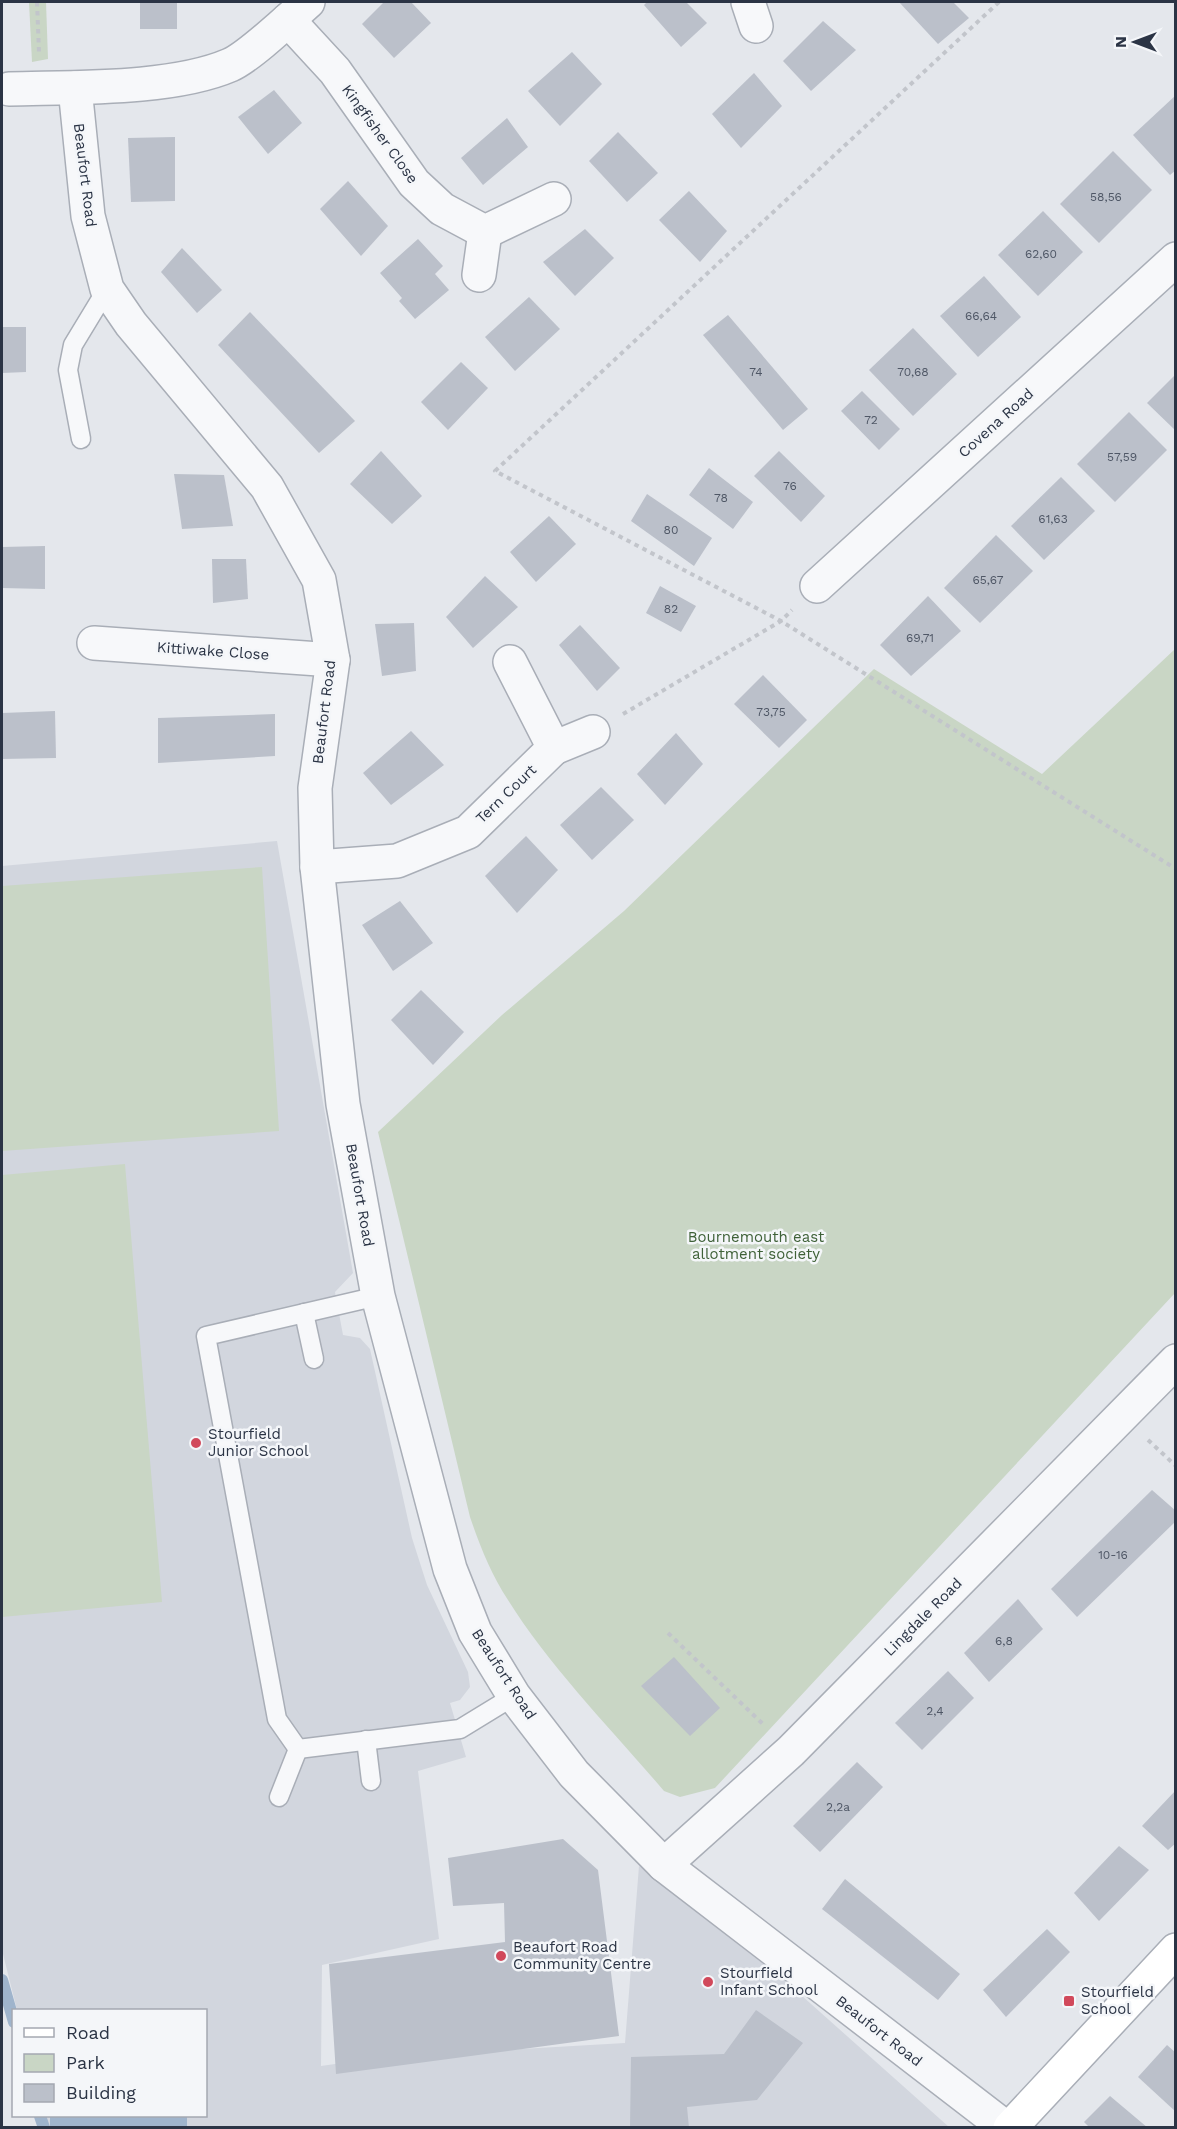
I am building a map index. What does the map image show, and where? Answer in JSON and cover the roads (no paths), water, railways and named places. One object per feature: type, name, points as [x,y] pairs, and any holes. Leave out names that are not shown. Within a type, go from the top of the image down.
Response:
[{"type":"street","points":[[9,89],[75,88],[186,78],[232,65],[298,10]]},
{"type":"street","name":"Kingfisher Close","points":[[298,10],[335,71],[414,183],[442,209],[485,232]]},
{"type":"street","name":"Beaufort Road","points":[[75,88],[88,216],[107,289],[131,324],[267,487],[319,580],[333,660],[315,788],[317,867],[343,1104],[378,1296],[450,1569],[475,1632],[514,1696],[574,1774],[664,1865],[1005,2127]]},
{"type":"street","points":[[479,275],[485,232],[554,199]]},
{"type":"street","name":"Covena Road","points":[[817,586],[1176,259]]},
{"type":"street","name":"Kittiwake Close","points":[[94,643],[333,660]]},
{"type":"street","points":[[510,662],[554,748]]},
{"type":"street","name":"Tern Court","points":[[317,867],[397,861],[468,832],[554,748],[593,732]]},
{"type":"street","name":"Lingdale Road","points":[[664,1865],[791,1751],[1176,1361]]},
{"type":"street","points":[[1010,2127],[1176,1950]]},
{"type":"lane","points":[[81,439],[68,370],[73,345],[107,289]]},
{"type":"lane","points":[[298,1749],[277,1719],[206,1336],[378,1296]]},
{"type":"lane","points":[[304,1313],[314,1359]]},
{"type":"lane","points":[[298,1749],[460,1729],[514,1696]]},
{"type":"lane","points":[[366,1740],[371,1781]]},
{"type":"lane","points":[[279,1797],[298,1749]]},
{"type":"water","points":[[50,2117],[187,2117],[187,2127],[50,2127]]},
{"type":"waterway","points":[[2,1980],[12,2015]]},
{"type":"waterway","points":[[40,2117],[44,2128]]},
{"type":"place","name":"Stourfield Junior School","points":[[196,1443]]},
{"type":"place","name":"Beaufort Road Community Centre","points":[[501,1956]]},
{"type":"place","name":"Stourfield Infant School","points":[[708,1982]]},
{"type":"place","name":"Stourfield School","points":[[1069,2001]]},
{"type":"park label","name":"Bournemouth east allotment society","points":[[756,1246]]}]
